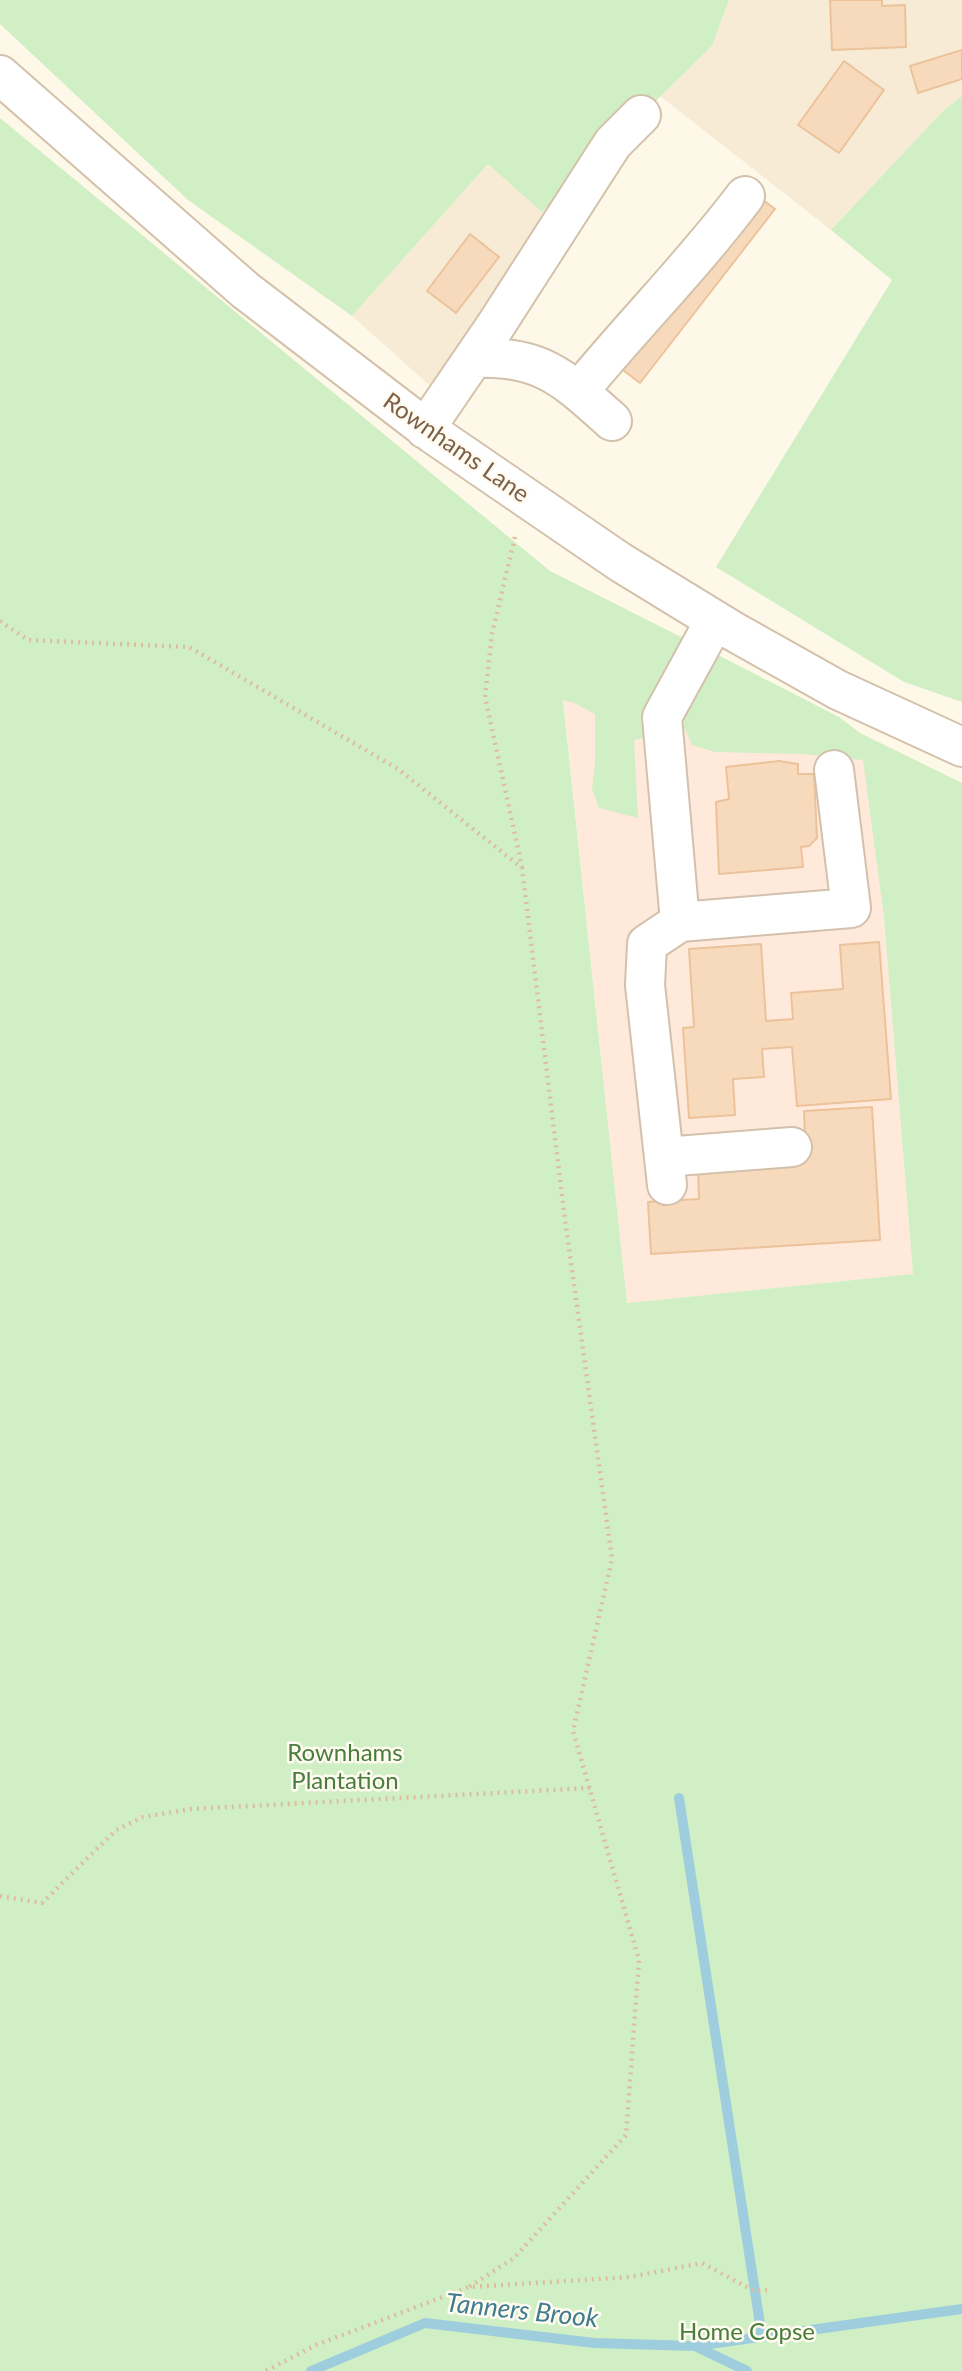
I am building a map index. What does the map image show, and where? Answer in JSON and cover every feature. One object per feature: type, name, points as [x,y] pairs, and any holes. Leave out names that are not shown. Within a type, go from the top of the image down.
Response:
[{"type":"street","name":"Rownhams Lane","points":[[0,75],[245,289],[425,429],[620,562],[715,620],[838,690],[962,747]]},
{"type":"street","points":[[425,429],[613,143],[641,115]]},
{"type":"street","points":[[579,391],[720,229],[745,196]]},
{"type":"street","points":[[474,358],[500,357],[536,363],[579,391],[612,421]]},
{"type":"street","points":[[680,922],[662,717],[715,620]]},
{"type":"street","points":[[792,1147],[666,1171],[645,985],[647,944],[680,922],[851,908],[834,770]]},
{"type":"path","points":[[265,2371],[316,2345],[469,2287],[514,2258],[626,2135],[639,1960],[573,1731],[612,1559],[564,1212],[523,868],[485,697],[492,635],[516,532]]},
{"type":"path","points":[[0,621],[28,640],[189,647],[398,769],[523,868]]},
{"type":"path","points":[[0,1896],[42,1903],[116,1830],[143,1817],[191,1809],[590,1788]]},
{"type":"path","points":[[469,2287],[629,2277],[702,2263],[754,2291],[767,2290]]},
{"type":"shaded area","points":[[729,0],[962,0],[962,96],[943,111],[831,230],[660,96],[712,46]]},
{"type":"shaded area","points":[[659,98],[458,411],[352,316],[488,164],[543,211]]},
{"type":"shaded area","points":[[550,571],[839,717],[860,733],[884,918],[913,1274],[627,1303]]},
{"type":"green space","points":[[0,0],[729,0],[712,46],[542,212],[488,164],[352,316],[188,200],[0,24]]},
{"type":"green space","points":[[962,96],[962,702],[904,682],[716,567],[892,280],[831,230],[943,111]]},
{"type":"green space","name":"Rownhams Plantation","points":[[0,118],[550,571],[687,640],[652,737],[634,740],[638,818],[599,808],[592,789],[595,714],[563,700],[627,1303],[913,1274],[884,918],[863,760],[802,754],[715,752],[692,745],[684,727],[685,707],[716,654],[839,717],[860,733],[962,783],[962,2371],[0,2371]]},
{"type":"building","points":[[830,0],[882,0],[882,6],[905,5],[906,47],[832,50]]},
{"type":"building","points":[[962,50],[962,79],[918,93],[910,66]]},
{"type":"building","points":[[844,61],[884,90],[839,153],[798,125]]},
{"type":"building","points":[[754,193],[775,209],[640,383],[619,367]]},
{"type":"building","points":[[470,234],[499,257],[456,313],[427,291]]},
{"type":"building","points":[[779,761],[798,764],[798,774],[814,774],[817,838],[809,846],[801,847],[803,867],[719,874],[716,802],[729,799],[726,767]]},
{"type":"building","points":[[879,942],[891,1099],[797,1106],[792,1047],[762,1049],[764,1077],[733,1079],[735,1115],[689,1118],[683,1028],[694,1027],[689,949],[761,944],[766,1021],[793,1019],[791,993],[843,989],[840,945]]},
{"type":"building","points":[[872,1107],[880,1240],[651,1254],[648,1202],[699,1199],[698,1167],[806,1160],[804,1111]]},
{"type":"waterway","points":[[679,1798],[762,2337]]},
{"type":"waterway","name":"Tanners Brook","points":[[311,2371],[425,2323],[594,2343],[695,2346],[962,2309]]},
{"type":"waterway","points":[[695,2346],[747,2371]]},
{"type":"park label","name":"Home Copse","points":[[747,2332]]}]
